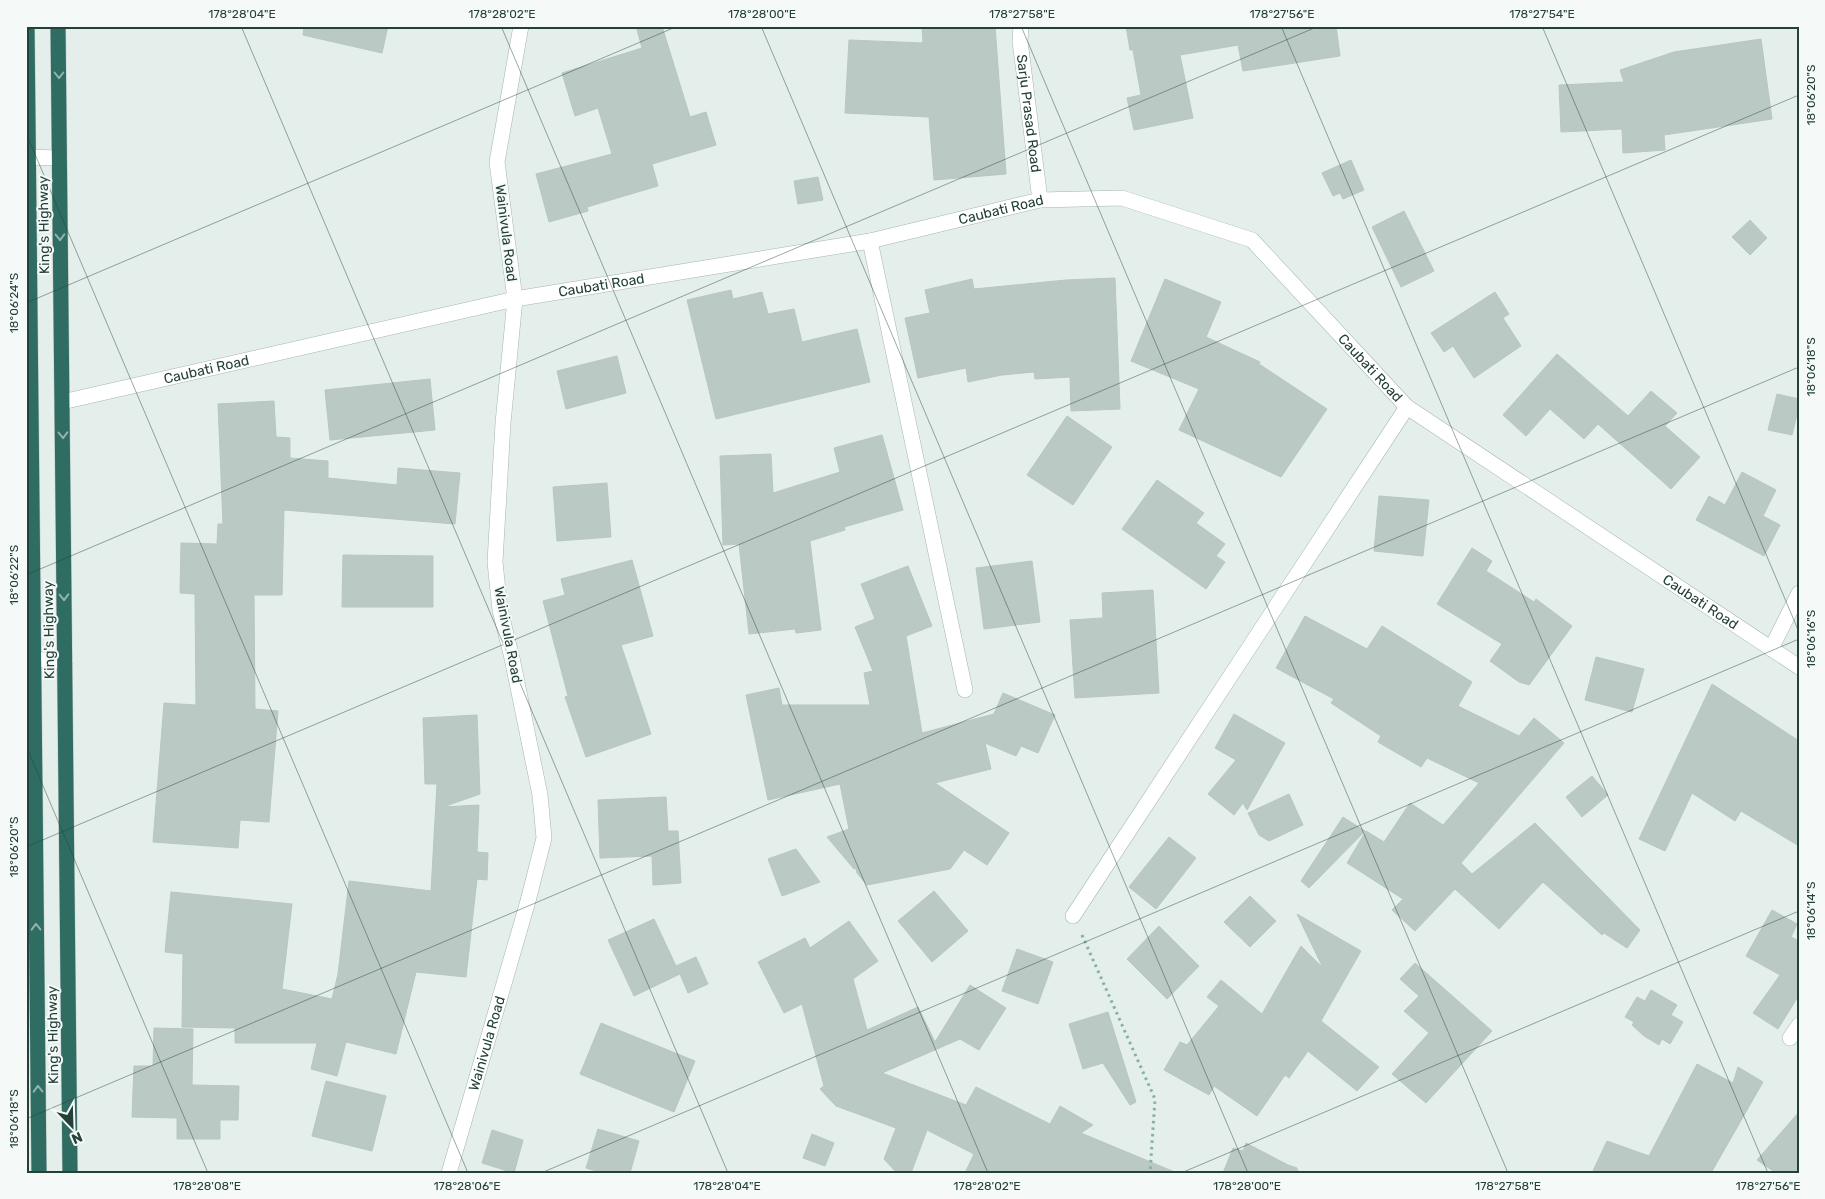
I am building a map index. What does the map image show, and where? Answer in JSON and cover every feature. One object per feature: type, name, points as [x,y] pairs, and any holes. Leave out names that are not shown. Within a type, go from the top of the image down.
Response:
[{"type":"highway","name":"King's Highway","points":[[27,26],[30,659],[39,1173]]},
{"type":"highway","name":"King's Highway","points":[[58,26],[70,1173]]},
{"type":"street","name":"Wainivula Road","points":[[449,1173],[528,901],[544,838],[540,794],[512,658],[500,610],[495,562],[504,423],[515,300],[497,162],[521,26]]},
{"type":"street","name":"Sarju Prasad Road","points":[[1021,26],[1020,41],[1040,200]]},
{"type":"street","points":[[27,157],[59,158]]},
{"type":"street","name":"Caubati Road","points":[[62,402],[515,300],[870,241],[1040,200],[1122,198],[1252,240],[1407,407],[1799,667]]},
{"type":"street","points":[[870,241],[965,690]]},
{"type":"street","points":[[1073,916],[1407,407]]},
{"type":"street","points":[[1771,649],[1799,593]]},
{"type":"street","points":[[30,659],[65,661]]},
{"type":"path","points":[[1073,916],[1155,1099],[1150,1173]]},
{"type":"building","points":[[304,26],[388,26],[382,53],[303,35]]},
{"type":"building","points":[[636,26],[662,26],[690,117],[706,112],[716,145],[652,164],[658,186],[587,207],[588,211],[549,222],[536,174],[612,154],[598,108],[575,116],[562,73],[642,48]]},
{"type":"building","points":[[922,26],[995,26],[1006,174],[934,180],[929,117],[845,113],[849,40],[923,43]]},
{"type":"building","points":[[1126,26],[1336,26],[1340,56],[1243,71],[1238,45],[1180,55],[1193,118],[1134,130],[1127,98],[1141,95],[1133,50],[1130,50]]},
{"type":"building","points":[[1761,39],[1772,119],[1664,135],[1665,150],[1623,153],[1622,129],[1561,132],[1559,85],[1624,82],[1620,70],[1674,52]]},
{"type":"building","points":[[1351,160],[1364,190],[1343,199],[1340,193],[1333,196],[1322,173]]},
{"type":"building","points":[[818,177],[823,200],[798,204],[794,181]]},
{"type":"building","points":[[1404,211],[1434,271],[1401,287],[1372,227]]},
{"type":"building","points":[[1750,220],[1767,238],[1750,255],[1732,237]]},
{"type":"building","points":[[1115,278],[1120,409],[1071,411],[1070,377],[1035,379],[1034,372],[1002,375],[968,382],[966,368],[918,378],[905,318],[930,313],[925,290],[972,279],[974,289],[1066,280]]},
{"type":"building","points":[[1165,279],[1221,302],[1206,337],[1260,362],[1259,364],[1327,409],[1281,477],[1179,430],[1199,389],[1131,361]]},
{"type":"building","points":[[731,290],[733,299],[762,292],[768,314],[794,309],[802,342],[857,329],[870,382],[716,419],[687,300]]},
{"type":"building","points":[[1495,292],[1509,314],[1503,318],[1521,346],[1474,378],[1453,346],[1444,352],[1431,333]]},
{"type":"building","points":[[1557,354],[1628,416],[1651,391],[1677,413],[1665,426],[1700,457],[1671,489],[1598,424],[1584,439],[1550,409],[1526,436],[1503,415]]},
{"type":"building","points":[[617,356],[626,393],[566,409],[557,371]]},
{"type":"building","points":[[430,379],[435,430],[330,440],[325,390]]},
{"type":"building","points":[[1777,394],[1799,399],[1792,435],[1768,430]]},
{"type":"building","points":[[274,401],[276,437],[290,438],[290,458],[328,461],[328,478],[397,485],[398,468],[460,473],[455,524],[284,510],[282,595],[254,595],[255,709],[278,711],[269,822],[240,820],[238,848],[153,842],[164,703],[196,705],[195,594],[180,593],[181,543],[217,544],[218,524],[223,524],[218,404]]},
{"type":"building","points":[[1067,416],[1112,447],[1073,505],[1027,475]]},
{"type":"building","points":[[882,435],[903,510],[844,527],[845,530],[810,541],[821,630],[796,633],[795,629],[749,634],[739,544],[723,545],[720,456],[771,454],[773,493],[840,472],[834,448]]},
{"type":"building","points":[[1742,472],[1776,490],[1763,516],[1780,525],[1764,556],[1696,520],[1709,496],[1725,505]]},
{"type":"building","points":[[1157,480],[1204,513],[1196,523],[1225,544],[1216,556],[1225,562],[1206,589],[1122,529]]},
{"type":"building","points":[[607,483],[611,537],[557,541],[553,487]]},
{"type":"building","points":[[1379,496],[1429,500],[1423,556],[1374,551]]},
{"type":"building","points":[[1472,548],[1492,561],[1486,571],[1534,602],[1536,599],[1572,626],[1529,685],[1519,682],[1490,661],[1502,644],[1437,604]]},
{"type":"building","points":[[343,555],[433,556],[433,607],[342,607]]},
{"type":"building","points":[[632,560],[653,636],[621,645],[651,734],[586,757],[565,697],[568,696],[543,601],[565,595],[561,579]]},
{"type":"building","points":[[1032,561],[1040,622],[984,629],[976,568]]},
{"type":"building","points":[[908,566],[932,626],[906,636],[922,733],[994,714],[1003,693],[1055,715],[1038,753],[1021,746],[1016,756],[985,743],[991,769],[935,783],[1009,833],[987,865],[964,850],[950,869],[867,885],[857,873],[856,868],[854,869],[827,837],[849,829],[840,784],[768,800],[746,695],[779,688],[782,705],[870,705],[864,673],[873,671],[855,627],[875,619],[861,584]]},
{"type":"building","points":[[1153,590],[1159,693],[1075,698],[1070,620],[1103,618],[1102,593]]},
{"type":"building","points":[[1305,616],[1367,649],[1382,626],[1472,682],[1458,706],[1519,736],[1534,718],[1564,743],[1461,863],[1472,874],[1535,823],[1640,930],[1627,948],[1604,933],[1602,935],[1543,882],[1499,929],[1455,889],[1415,931],[1392,910],[1403,899],[1347,863],[1366,831],[1384,842],[1410,803],[1443,825],[1479,783],[1427,758],[1421,767],[1378,742],[1381,736],[1331,703],[1334,699],[1276,668]]},
{"type":"building","points":[[1596,657],[1644,669],[1632,712],[1585,700]]},
{"type":"building","points":[[1712,684],[1799,741],[1799,846],[1741,811],[1735,821],[1692,793],[1665,851],[1639,839]]},
{"type":"building","points":[[1234,714],[1285,743],[1247,810],[1243,803],[1234,815],[1208,794],[1236,760],[1215,748]]},
{"type":"building","points":[[477,715],[480,794],[443,807],[479,805],[477,852],[488,853],[487,880],[477,879],[466,977],[416,972],[396,1054],[346,1042],[337,1076],[311,1069],[317,1043],[235,1043],[235,1028],[182,1027],[183,954],[165,952],[171,892],[292,904],[282,989],[332,999],[338,974],[349,881],[431,891],[437,784],[425,784],[423,718]]},
{"type":"building","points":[[1592,776],[1608,795],[1582,817],[1566,797]]},
{"type":"building","points":[[1289,794],[1303,825],[1269,841],[1259,835],[1248,813]]},
{"type":"building","points":[[666,797],[668,831],[678,831],[681,883],[653,885],[652,856],[600,858],[598,800]]},
{"type":"building","points":[[1343,817],[1365,831],[1309,888],[1301,881]]},
{"type":"building","points":[[1169,837],[1196,858],[1156,909],[1129,887]]},
{"type":"building","points":[[796,849],[820,882],[782,896],[768,859]]},
{"type":"building","points":[[934,891],[968,931],[932,962],[898,921]]},
{"type":"building","points":[[1250,896],[1276,921],[1250,947],[1224,922]]},
{"type":"building","points":[[1772,910],[1797,924],[1791,937],[1799,941],[1799,995],[1778,1029],[1753,1013],[1780,975],[1746,956]]},
{"type":"building","points":[[1297,914],[1361,951],[1321,1021],[1379,1067],[1357,1091],[1308,1051],[1289,1078],[1285,1075],[1257,1116],[1214,1086],[1209,1095],[1164,1070],[1180,1042],[1187,1045],[1219,1006],[1207,997],[1221,980],[1262,1014],[1301,946],[1323,968]]},
{"type":"building","points":[[654,919],[676,966],[696,957],[708,984],[688,993],[680,974],[634,996],[608,940]]},
{"type":"building","points":[[849,921],[878,961],[853,979],[867,1030],[918,1007],[935,1042],[970,985],[1006,1008],[979,1050],[960,1039],[882,1073],[966,1105],[976,1087],[1050,1124],[1060,1106],[1093,1125],[1081,1133],[1177,1173],[965,1173],[974,1154],[927,1130],[911,1173],[897,1173],[884,1159],[896,1128],[836,1106],[820,1089],[824,1086],[802,1004],[784,1013],[758,962],[805,938],[810,948]]},
{"type":"building","points":[[1159,926],[1199,966],[1167,999],[1127,959]]},
{"type":"building","points":[[1017,949],[1053,962],[1038,1004],[1002,991]]},
{"type":"building","points":[[1415,963],[1492,1031],[1426,1103],[1392,1074],[1429,1033],[1404,1011],[1419,996],[1400,979]]},
{"type":"building","points":[[1651,990],[1677,1005],[1671,1015],[1683,1022],[1670,1044],[1662,1039],[1659,1045],[1644,1036],[1632,1025],[1634,1022],[1625,1017],[1637,997],[1645,1001]]},
{"type":"building","points":[[1108,1012],[1136,1102],[1130,1105],[1103,1063],[1083,1069],[1069,1024]]},
{"type":"building","points":[[601,1023],[695,1061],[674,1112],[580,1074]]},
{"type":"building","points":[[154,1028],[193,1029],[192,1085],[239,1086],[238,1120],[220,1120],[220,1139],[177,1139],[177,1118],[132,1117],[134,1066],[153,1066]]},
{"type":"building","points":[[1697,1064],[1733,1083],[1738,1067],[1763,1082],[1711,1173],[1592,1173],[1607,1141],[1649,1156]]},
{"type":"building","points":[[326,1081],[386,1096],[372,1151],[312,1136]]},
{"type":"building","points":[[1799,1112],[1799,1173],[1776,1173],[1757,1160]]},
{"type":"building","points":[[598,1129],[639,1141],[630,1173],[603,1173],[586,1168]]},
{"type":"building","points":[[492,1130],[523,1140],[514,1173],[482,1163]]},
{"type":"building","points":[[812,1134],[834,1143],[825,1166],[803,1158]]},
{"type":"building","points":[[1246,1143],[1297,1168],[1302,1173],[1223,1173],[1233,1148],[1243,1151]]}]
